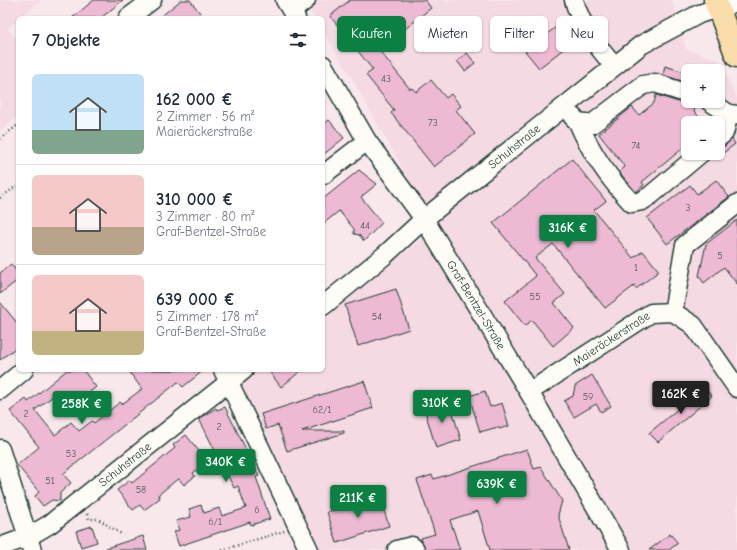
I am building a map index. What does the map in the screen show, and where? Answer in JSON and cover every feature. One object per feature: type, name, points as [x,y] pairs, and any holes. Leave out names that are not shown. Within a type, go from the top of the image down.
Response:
[{"type":"main road","points":[[723,3],[737,56]]},
{"type":"street","points":[[131,16],[152,0]]},
{"type":"street","points":[[291,10],[306,0]]},
{"type":"street","points":[[574,0],[578,16],[588,35],[614,66]]},
{"type":"street","name":"Schuhstraße","points":[[325,304],[385,255],[424,219],[641,44],[664,31],[723,3]]},
{"type":"street","name":"Graf-Bentzel-Straße","points":[[325,68],[368,141],[424,219],[529,392],[621,550]]},
{"type":"street","points":[[578,122],[592,124],[643,85],[655,83],[681,92]]},
{"type":"street","points":[[563,107],[578,122],[590,147],[622,192],[632,203],[642,201],[651,195],[693,160]]},
{"type":"street","points":[[721,108],[733,115],[725,131]]},
{"type":"street","points":[[325,173],[368,141]]},
{"type":"street","points":[[737,204],[685,245],[673,312],[693,325],[737,388]]},
{"type":"street","name":"Maieräckerstraße","points":[[529,392],[651,313],[673,312]]},
{"type":"street","points":[[0,390],[22,372]]},
{"type":"street","name":"Schuhstraße","points":[[0,547],[30,544],[50,524],[226,376],[238,372]]},
{"type":"street","points":[[226,376],[309,550]]},
{"type":"street","points":[[0,448],[30,544]]},
{"type":"path","points":[[0,139],[16,127]]},
{"type":"path","points":[[0,198],[16,186]]},
{"type":"path","points":[[81,499],[89,519],[98,519],[122,536]]},
{"type":"path","points":[[222,550],[298,527]]},
{"type":"shaded area","points":[[0,0],[42,0],[23,16],[16,16],[16,21],[8,28],[16,38],[16,119],[0,131]]},
{"type":"shaded area","points":[[304,0],[672,0],[686,49],[718,59],[720,64],[681,64],[681,108],[725,108],[725,73],[737,98],[737,550],[318,550],[236,383],[250,372],[325,372],[325,314],[436,228],[351,77],[325,35],[325,16],[314,16]]},
{"type":"building","points":[[94,0],[123,0],[103,16],[74,16]]},
{"type":"building","points":[[181,0],[190,0],[202,16],[161,16]]},
{"type":"building","points":[[350,0],[425,0],[431,8],[421,16],[414,16],[414,22],[406,28],[406,16],[337,16],[337,25],[330,16]]},
{"type":"building","points":[[556,27],[556,52],[560,52],[539,68],[526,52],[548,52],[548,33]]},
{"type":"building","points":[[359,52],[381,52],[410,89],[412,88],[416,92],[431,80],[446,98],[451,94],[461,106],[456,110],[475,134],[434,167],[391,113],[394,110],[366,75],[373,70]]},
{"type":"building","points":[[467,53],[475,63],[465,71],[457,61]]},
{"type":"building","points":[[665,66],[681,71],[681,81],[663,75]]},
{"type":"building","points":[[656,95],[681,103],[681,108],[695,108],[694,111],[698,116],[681,116],[681,150],[642,182],[644,185],[636,192],[619,172],[625,167],[599,134],[632,107],[639,115],[654,103]]},
{"type":"building","points":[[329,120],[344,138],[325,153],[325,123]]},
{"type":"building","points":[[732,139],[735,144],[725,152],[725,146]]},
{"type":"building","points":[[572,159],[606,201],[594,210],[633,258],[643,251],[659,271],[636,289],[634,286],[605,308],[553,244],[535,258],[565,294],[554,303],[574,328],[553,346],[532,320],[525,326],[505,301],[536,276],[493,223]]},
{"type":"building","points":[[359,170],[377,184],[361,197],[382,223],[364,241],[359,235],[354,234],[354,229],[339,211],[325,222],[325,197]]},
{"type":"building","points":[[716,180],[729,197],[667,244],[647,218],[690,185],[697,194]]},
{"type":"building","points":[[737,220],[737,284],[724,267],[704,283],[699,276],[706,244]]},
{"type":"building","points":[[11,264],[16,270],[16,282],[0,294],[0,273]]},
{"type":"building","points":[[396,289],[409,329],[358,346],[345,305]]},
{"type":"building","points":[[0,302],[16,322],[16,348],[0,360]]},
{"type":"building","points":[[65,372],[85,372],[96,387],[70,408],[57,393],[35,410],[55,435],[71,422],[79,431],[92,421],[94,423],[120,402],[122,404],[142,389],[129,372],[202,372],[183,387],[178,382],[63,474],[71,483],[60,493],[60,501],[52,500],[43,506],[35,496],[39,492],[17,465],[39,447],[10,411],[26,399],[28,402]]},
{"type":"building","points":[[270,372],[300,372],[281,387]]},
{"type":"building","points":[[592,375],[611,406],[601,412],[596,404],[574,417],[564,401],[573,396],[575,386]]},
{"type":"building","points":[[364,381],[373,408],[302,431],[344,431],[344,433],[287,451],[278,425],[266,429],[261,414]]},
{"type":"building","points":[[704,387],[712,396],[658,442],[649,433]]},
{"type":"building","points":[[485,391],[490,407],[502,403],[509,426],[499,429],[498,427],[480,432],[469,396]]},
{"type":"building","points":[[449,400],[461,440],[436,448],[424,408]]},
{"type":"building","points":[[225,407],[259,476],[256,477],[270,519],[251,525],[250,522],[179,546],[174,532],[179,530],[176,521],[191,517],[189,509],[201,505],[204,513],[219,508],[222,516],[246,508],[238,486],[234,488],[199,419],[216,408],[217,410]]},
{"type":"building","points":[[186,435],[207,461],[193,473],[195,476],[184,485],[179,479],[158,495],[160,498],[144,510],[140,505],[133,510],[117,490],[130,480],[132,483],[175,448],[173,445]]},
{"type":"building","points":[[527,449],[534,469],[541,467],[562,501],[558,515],[569,550],[490,550],[478,511],[450,520],[460,550],[425,550],[421,538],[435,534],[417,480],[432,475],[434,479]]},
{"type":"building","points":[[379,495],[389,526],[337,543],[327,512]]},
{"type":"building","points":[[92,526],[97,542],[81,547],[76,531]]},
{"type":"building","points":[[670,534],[678,543],[669,550],[649,550]]},
{"type":"building","points":[[143,536],[147,550],[107,550],[106,548]]}]
